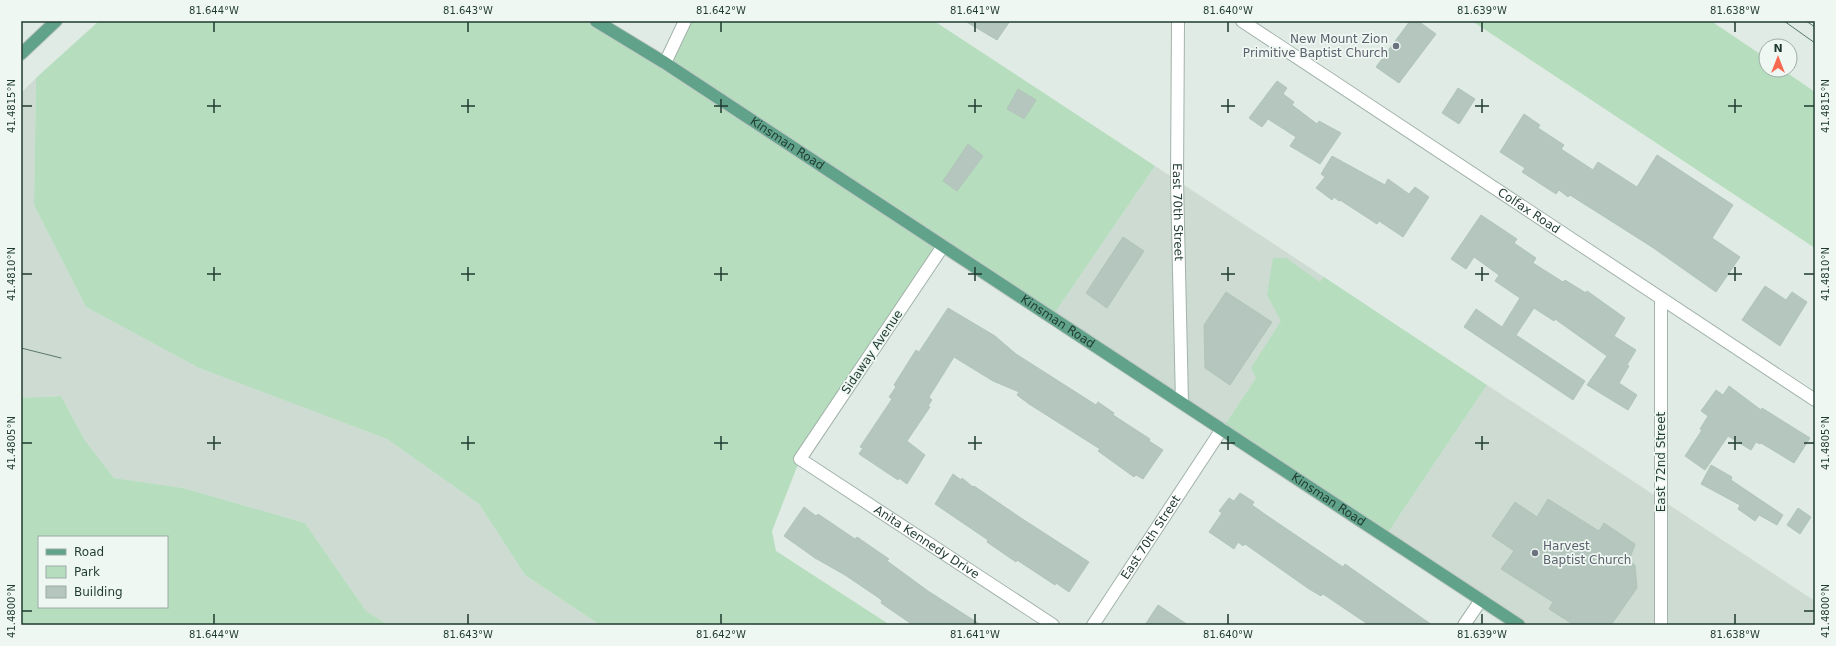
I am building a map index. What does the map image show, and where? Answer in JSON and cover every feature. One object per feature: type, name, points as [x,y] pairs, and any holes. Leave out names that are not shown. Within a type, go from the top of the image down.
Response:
[{"type":"main road","points":[[21,54],[56,21]]},
{"type":"main road","name":"Kinsman Road","points":[[596,21],[665,63],[1519,625]]},
{"type":"street","points":[[665,63],[685,21]]},
{"type":"street","name":"East 70th Street","points":[[1178,21],[1177,181],[1182,403]]},
{"type":"street","name":"Colfax Road","points":[[1242,21],[1815,400]]},
{"type":"street","name":"Sidaway Avenue","points":[[800,459],[943,246]]},
{"type":"street","name":"East 72nd Street","points":[[1661,299],[1661,625]]},
{"type":"street","name":"East 70th Street","points":[[1093,625],[1222,429]]},
{"type":"street","name":"Anita Kennedy Drive","points":[[800,459],[1053,625]]},
{"type":"street","points":[[1464,625],[1480,600]]},
{"type":"shaded area","points":[[36,78],[34,205],[86,307],[199,368],[387,439],[479,504],[525,575],[600,625],[388,625],[366,611],[305,523],[183,488],[114,478],[84,439],[61,396],[21,398],[21,93]]},
{"type":"shaded area","points":[[1155,166],[1324,277],[1222,429],[1052,317]]},
{"type":"shaded area","points":[[1487,385],[1815,601],[1815,625],[1519,625],[1385,537]]},
{"type":"green space","points":[[99,21],[596,21],[665,63],[685,21],[934,21],[1155,166],[1052,317],[944,246],[800,459],[772,531],[776,551],[890,625],[600,625],[525,575],[479,504],[387,439],[199,368],[86,307],[34,205],[36,78]]},
{"type":"green space","points":[[1472,21],[1711,21],[1758,53],[1758,78],[1795,78],[1815,92],[1815,248]]},
{"type":"green space","points":[[1273,258],[1286,258],[1320,282],[1324,277],[1487,385],[1385,537],[1222,429],[1256,378],[1251,368],[1281,321],[1267,295]]},
{"type":"green space","points":[[61,396],[84,439],[114,478],[183,488],[305,523],[366,611],[388,625],[21,625],[21,398]]},
{"type":"building","points":[[965,21],[1010,21],[997,40]]},
{"type":"building","points":[[1410,21],[1418,21],[1436,34],[1399,83],[1376,67]]},
{"type":"building","points":[[1277,81],[1287,88],[1283,94],[1294,102],[1292,105],[1317,124],[1319,121],[1341,133],[1320,164],[1290,146],[1296,137],[1268,119],[1262,127],[1249,118]]},
{"type":"building","points":[[1458,88],[1475,99],[1459,124],[1442,113]]},
{"type":"building","points":[[1018,89],[1036,100],[1024,119],[1007,109]]},
{"type":"building","points":[[1524,114],[1540,125],[1538,128],[1564,145],[1561,149],[1593,170],[1598,162],[1637,187],[1657,155],[1733,205],[1712,238],[1740,257],[1716,292],[1652,247],[1570,195],[1568,197],[1559,190],[1556,194],[1522,172],[1525,168],[1500,152]]},
{"type":"building","points":[[968,144],[983,156],[957,191],[943,181]]},
{"type":"building","points":[[1332,156],[1385,185],[1388,179],[1409,194],[1415,187],[1429,197],[1403,237],[1379,221],[1377,224],[1340,200],[1339,201],[1334,197],[1332,200],[1316,188],[1325,177],[1321,174]]},
{"type":"building","points":[[1481,215],[1517,239],[1514,243],[1536,258],[1533,263],[1563,282],[1565,280],[1586,293],[1587,291],[1625,318],[1614,336],[1636,350],[1619,383],[1637,395],[1628,410],[1587,385],[1607,356],[1555,319],[1554,321],[1534,308],[1516,335],[1585,381],[1573,400],[1464,327],[1476,309],[1502,327],[1520,298],[1495,281],[1499,275],[1474,257],[1466,269],[1451,259]]},
{"type":"building","points":[[1123,237],[1144,251],[1107,308],[1086,293]]},
{"type":"building","points":[[1765,286],[1786,300],[1792,292],[1807,302],[1780,346],[1742,320]]},
{"type":"building","points":[[1226,292],[1272,322],[1230,385],[1205,368],[1204,325]]},
{"type":"building","points":[[948,308],[995,336],[1016,354],[1096,405],[1098,402],[1114,413],[1113,415],[1150,439],[1149,441],[1163,450],[1143,479],[1136,475],[1134,477],[1098,451],[1100,449],[1029,404],[1017,395],[1019,392],[993,381],[954,357],[929,397],[932,400],[928,406],[930,407],[907,441],[925,455],[907,484],[899,478],[898,480],[859,454],[863,448],[860,447],[892,399],[889,397],[896,387],[894,385],[916,350],[919,352]]},
{"type":"building","points":[[1729,386],[1761,410],[1762,408],[1810,438],[1794,463],[1761,443],[1756,442],[1751,450],[1728,436],[1705,470],[1685,456],[1702,430],[1700,429],[1708,416],[1701,411],[1716,390],[1723,395]]},
{"type":"building","points":[[1711,465],[1732,477],[1731,480],[1783,515],[1777,525],[1759,515],[1755,521],[1738,509],[1740,505],[1701,484]]},
{"type":"building","points":[[953,474],[961,480],[962,478],[973,487],[974,486],[1089,562],[1069,592],[1056,583],[1055,585],[1017,560],[1016,562],[987,542],[988,540],[935,504]]},
{"type":"building","points":[[1240,493],[1254,502],[1252,505],[1266,515],[1343,567],[1345,564],[1432,625],[1369,625],[1323,594],[1321,596],[1309,589],[1245,544],[1243,546],[1238,542],[1234,549],[1209,532],[1222,513],[1219,511],[1229,498],[1234,501]]},
{"type":"building","points":[[1548,499],[1599,531],[1604,523],[1635,544],[1629,561],[1635,565],[1637,588],[1611,625],[1574,625],[1549,609],[1553,602],[1501,569],[1514,551],[1492,536],[1515,502],[1537,517]]},
{"type":"building","points":[[804,507],[816,516],[818,514],[855,539],[857,537],[889,559],[887,561],[928,591],[981,625],[913,625],[881,603],[882,601],[879,598],[845,575],[815,558],[784,536]]},
{"type":"building","points":[[1798,508],[1811,517],[1800,534],[1787,525]]},
{"type":"building","points":[[1158,605],[1188,625],[1145,625]]},
{"type":"tram line","points":[[1784,21],[1815,43]]},
{"type":"tram line","points":[[1806,21],[1815,27]]},
{"type":"tram line","points":[[21,348],[61,358]]},
{"type":"place","name":"New Mount Zion Primitive Baptist Church","points":[[1396,46]]},
{"type":"place","name":"Harvest Baptist Church","points":[[1535,553]]}]
